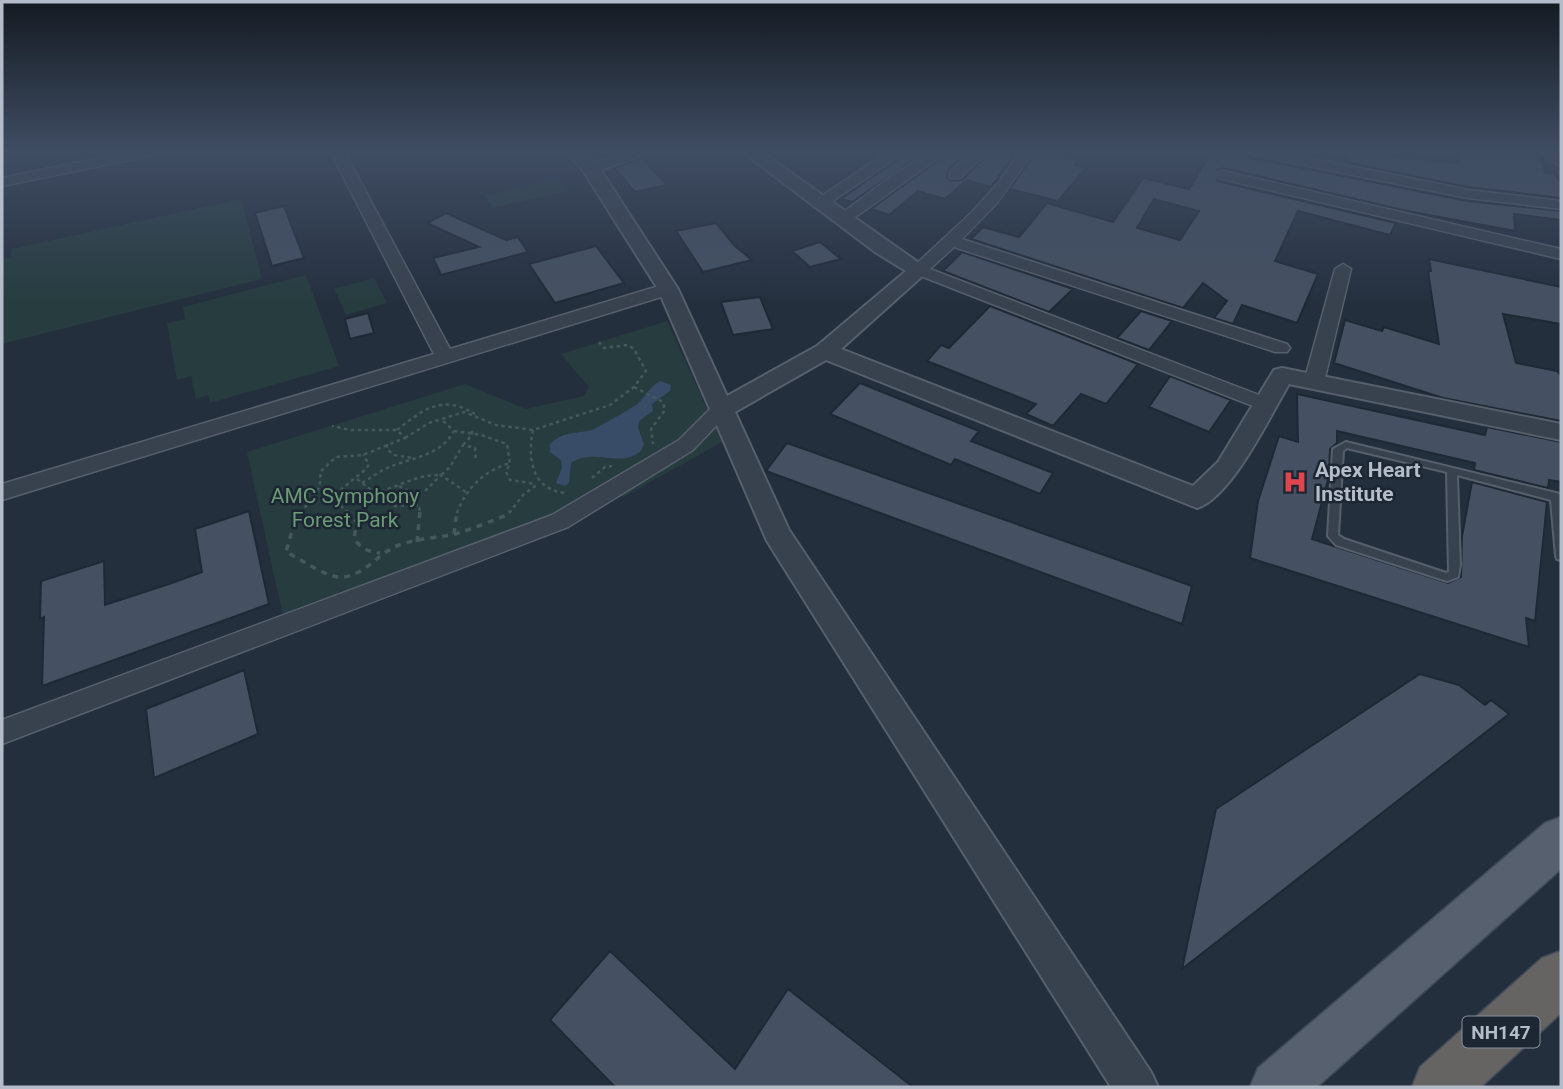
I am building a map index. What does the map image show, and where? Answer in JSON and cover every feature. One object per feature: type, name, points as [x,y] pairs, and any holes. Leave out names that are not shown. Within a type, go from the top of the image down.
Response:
[{"type":"highway","name":"NH147","points":[[1440,1087],[1561,976]]},
{"type":"main road","points":[[1277,1087],[1561,839]]},
{"type":"street","points":[[364,202],[445,357]]},
{"type":"street","points":[[611,202],[668,289],[777,534],[1136,1087]]},
{"type":"street","points":[[816,202],[882,248],[919,270],[1265,404]]},
{"type":"street","points":[[842,220],[868,202]]},
{"type":"street","points":[[2,733],[560,521],[686,444],[722,409],[825,351],[975,221],[991,202]]},
{"type":"street","points":[[1338,202],[1561,254]]},
{"type":"street","points":[[1534,202],[1561,205]]},
{"type":"street","points":[[952,241],[1282,348]]},
{"type":"street","points":[[1314,382],[1343,269]]},
{"type":"street","points":[[2,492],[668,289]]},
{"type":"street","points":[[825,351],[1197,498],[1227,468],[1282,375],[1561,432]]},
{"type":"lane","points":[[1452,470],[1454,574],[1447,577],[1431,572],[1340,542],[1333,536],[1338,449],[1346,445],[1452,470],[1559,498],[1561,556]]},
{"type":"path","points":[[538,484],[524,494],[507,515],[454,534],[401,544],[381,553],[360,572],[342,577],[323,575],[312,564],[286,552],[297,517],[318,492],[323,481],[320,472],[336,457],[363,455],[405,438],[429,423],[464,412],[496,425],[533,430],[610,405],[634,387],[646,371],[634,349],[628,345],[604,348],[599,342]]},
{"type":"path","points":[[634,387],[663,402],[665,410],[652,423],[649,432],[655,448]]},
{"type":"path","points":[[332,426],[351,430],[397,430],[419,414],[449,402],[463,405],[477,416]]},
{"type":"path","points":[[441,419],[454,431],[472,431],[481,437],[507,444],[510,463],[506,472],[510,481],[570,492]]},
{"type":"path","points":[[397,430],[405,438]]},
{"type":"path","points":[[533,430],[531,456],[538,484]]},
{"type":"path","points":[[362,483],[390,467],[443,445],[454,431]]},
{"type":"path","points":[[399,486],[410,492],[424,492],[450,467],[472,431]]},
{"type":"path","points":[[387,444],[387,449],[394,455],[414,458]]},
{"type":"path","points":[[463,445],[475,449],[476,461]]},
{"type":"path","points":[[363,455],[369,464],[357,479],[343,484],[337,493],[340,505],[357,522],[354,538],[359,547],[371,553],[381,553]]},
{"type":"path","points":[[454,534],[453,522],[467,493],[487,471],[510,463]]},
{"type":"path","points":[[590,482],[596,473],[605,467],[618,466]]},
{"type":"path","points":[[357,479],[370,489],[381,491],[399,486],[420,474],[441,475],[467,493]]},
{"type":"path","points":[[381,491],[382,499],[394,506],[419,505],[421,514],[415,529],[417,542]]},
{"type":"green space","points":[[228,202],[242,202],[262,279],[2,344],[2,259],[11,257],[12,249]]},
{"type":"green space","points":[[488,202],[519,202],[492,208]]},
{"type":"green space","points":[[306,275],[339,366],[210,403],[208,395],[196,399],[191,376],[177,380],[167,323],[185,319],[183,307]]},
{"type":"green space","points":[[374,278],[387,303],[346,315],[334,289]]},
{"type":"green space","name":"AMC Symphony Forest Park","points":[[667,321],[722,442],[627,495],[283,616],[247,452],[465,384],[526,409],[584,396],[589,387],[561,354]]},
{"type":"water","points":[[660,381],[671,385],[670,391],[652,404],[653,411],[639,421],[638,428],[644,444],[641,451],[624,458],[580,459],[571,463],[569,483],[565,486],[556,483],[562,468],[561,460],[550,452],[550,444],[565,435],[592,430],[614,418],[636,405]]},
{"type":"building","points":[[881,202],[905,202],[889,215],[871,209]]},
{"type":"building","points":[[1127,202],[1152,202],[1137,228],[1180,240],[1199,211],[1165,202],[1306,202],[1396,223],[1390,235],[1298,211],[1275,261],[1318,274],[1297,323],[1242,305],[1233,324],[1214,318],[1227,301],[1203,283],[1183,308],[971,239],[983,227],[1019,237],[1047,203],[1113,222]]},
{"type":"building","points":[[1367,202],[1475,202],[1561,211],[1561,220],[1514,214],[1515,231]]},
{"type":"building","points":[[284,206],[304,258],[272,266],[255,213]]},
{"type":"building","points":[[446,213],[506,240],[518,237],[528,252],[441,275],[433,258],[479,247],[427,223]]},
{"type":"building","points":[[716,223],[735,246],[752,260],[703,272],[676,231]]},
{"type":"building","points":[[820,242],[841,259],[810,267],[792,251]]},
{"type":"building","points":[[596,246],[624,283],[555,303],[529,264]]},
{"type":"building","points":[[962,252],[1073,289],[1049,312],[943,271]]},
{"type":"building","points":[[1429,259],[1561,287],[1561,324],[1503,314],[1516,363],[1557,371],[1561,375],[1561,421],[1443,398],[1334,363],[1345,320],[1382,331],[1384,327],[1439,344],[1428,271],[1431,271]]},
{"type":"building","points":[[760,297],[773,329],[733,335],[721,302]]},
{"type":"building","points":[[990,306],[1138,364],[1106,404],[1081,394],[1053,426],[1026,414],[1036,404],[927,361],[941,345],[949,348]]},
{"type":"building","points":[[1141,311],[1172,321],[1149,350],[1117,338]]},
{"type":"building","points":[[368,313],[374,333],[350,339],[345,319]]},
{"type":"building","points":[[1170,376],[1231,400],[1209,432],[1149,407]]},
{"type":"building","points":[[860,383],[979,431],[971,441],[1053,473],[1040,494],[955,459],[951,465],[830,414]]},
{"type":"building","points":[[1297,394],[1485,435],[1487,427],[1561,442],[1561,482],[1549,480],[1548,488],[1474,470],[1475,463],[1337,431],[1337,443],[1330,449],[1329,476],[1312,539],[1448,583],[1461,577],[1462,536],[1472,482],[1547,502],[1535,621],[1526,618],[1529,647],[1250,558],[1258,501],[1279,436],[1298,442]]},
{"type":"building","points":[[787,443],[1192,586],[1182,624],[766,471]]},
{"type":"building","points":[[249,511],[269,604],[42,686],[44,617],[40,619],[41,581],[104,561],[105,605],[169,584],[202,572],[195,529]]},
{"type":"building","points":[[244,670],[258,734],[154,778],[146,709]]},
{"type":"building","points":[[1420,674],[1459,685],[1485,705],[1491,700],[1509,714],[1182,969],[1216,809]]},
{"type":"building","points":[[610,951],[735,1069],[788,989],[913,1087],[615,1087],[550,1020]]},
{"type":"place","name":"Apex Heart Institute","points":[[1295,482]]}]
